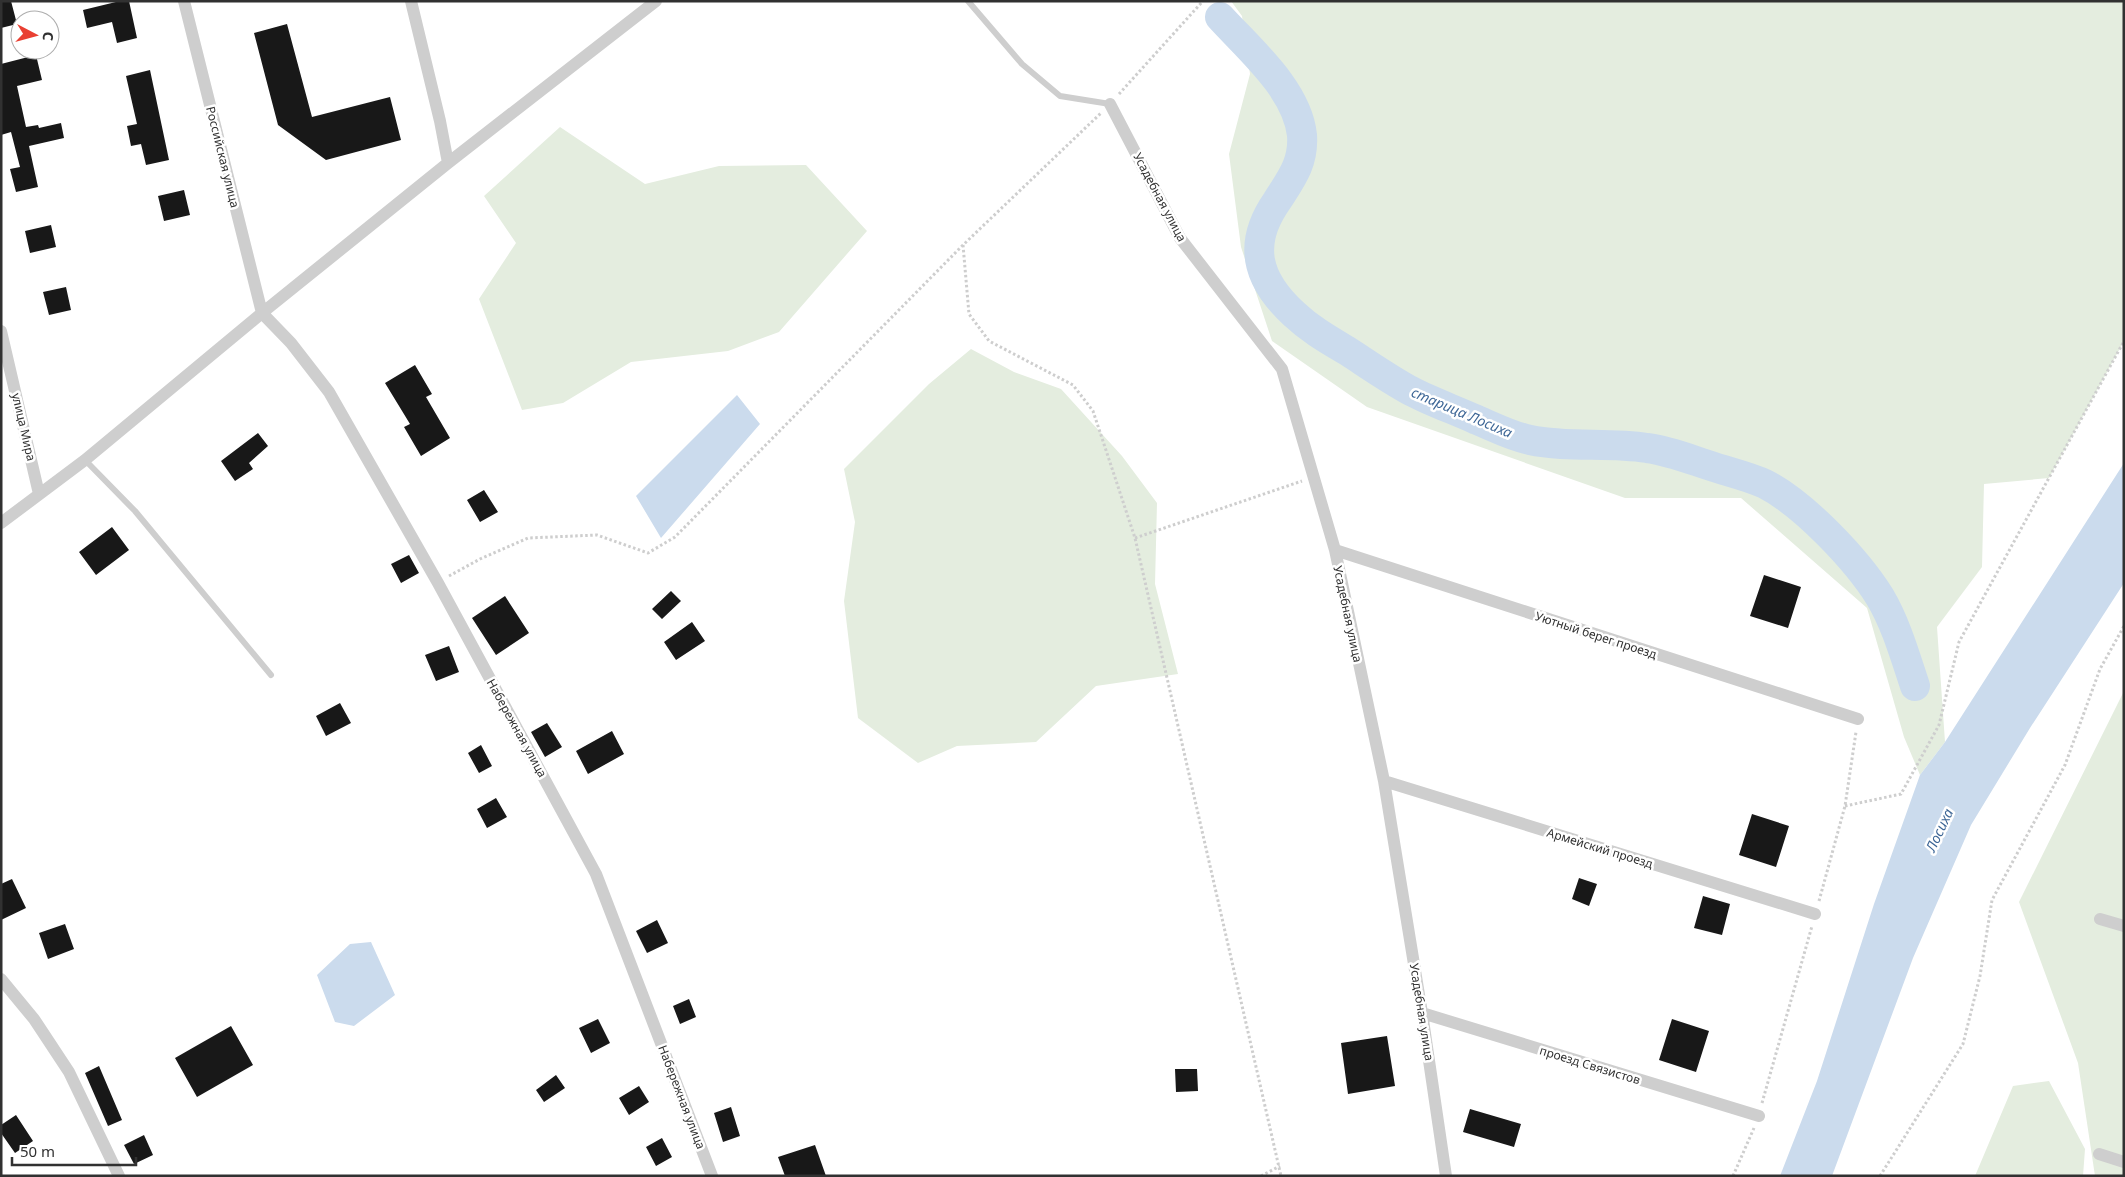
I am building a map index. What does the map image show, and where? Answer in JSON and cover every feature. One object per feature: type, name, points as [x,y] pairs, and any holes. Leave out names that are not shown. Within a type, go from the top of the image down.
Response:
[{"type":"street","name":"Российская улица","points":[[184,1],[262,312]]},
{"type":"street","points":[[411,1],[440,121],[448,163]]},
{"type":"street","points":[[1,523],[85,460],[262,312],[448,163],[656,1]]},
{"type":"street","name":"Усадебная улица","points":[[1110,104],[1180,238],[1282,369],[1335,550],[1384,781],[1422,1013],[1446,1176]]},
{"type":"street","name":"Набережная улица","points":[[262,312],[290,343],[329,392],[438,583],[596,874],[712,1176]]},
{"type":"street","name":"улица Мира","points":[[1,331],[39,494]]},
{"type":"street","name":"Уютный берег проезд","points":[[1335,550],[1858,719]]},
{"type":"street","name":"Армейский проезд","points":[[1384,781],[1815,914]]},
{"type":"street","points":[[2100,919],[2124,926]]},
{"type":"street","points":[[1,979],[34,1019],[69,1072],[119,1176]]},
{"type":"street","name":"проезд Связистов","points":[[1422,1013],[1758,1116]]},
{"type":"street","points":[[2099,1154],[2124,1162]]},
{"type":"lane","points":[[968,1],[1022,64],[1060,96],[1110,104]]},
{"type":"lane","points":[[85,460],[135,511],[271,675]]},
{"type":"path","points":[[438,583],[480,558],[528,538],[597,535],[648,553],[676,537],[963,244],[1110,104],[1203,1]]},
{"type":"path","points":[[963,244],[969,314],[989,341],[1073,385],[1094,411],[1135,538],[1281,1176]]},
{"type":"path","points":[[1845,806],[1901,794],[1940,725],[1959,642],[2124,341]]},
{"type":"path","points":[[1135,538],[1313,478]]},
{"type":"path","points":[[1880,1176],[1962,1044],[1980,976],[1992,900],[2065,765],[2100,669],[2124,626]]},
{"type":"path","points":[[1733,1176],[1758,1116],[1845,806],[1858,719]]},
{"type":"path","points":[[1261,1176],[1280,1166]]},
{"type":"shaded area","points":[[1231,1],[2124,1],[2124,341],[2049,478],[1984,484],[1982,567],[1937,627],[1945,742],[1920,775],[1904,737],[1867,608],[1741,498],[1625,498],[1367,407],[1272,341],[1241,247],[1229,154],[1250,74],[1242,16]]},
{"type":"shaded area","points":[[560,127],[645,184],[719,166],[806,165],[867,231],[779,332],[728,351],[631,362],[563,403],[522,410],[479,299],[516,243],[484,196]]},
{"type":"shaded area","points":[[971,349],[1014,372],[1061,389],[1122,456],[1157,503],[1155,584],[1178,674],[1096,686],[1036,742],[957,746],[918,763],[858,718],[844,601],[855,522],[844,469],[929,384]]},
{"type":"shaded area","points":[[2124,691],[2124,1176],[2095,1176],[2078,1063],[2019,902]]},
{"type":"shaded area","points":[[2049,1081],[2085,1149],[2083,1176],[1975,1176],[2013,1086]]},
{"type":"water","points":[[737,395],[760,424],[661,538],[636,496]]},
{"type":"water","name":"Лосиха","points":[[2124,463],[2124,583],[2030,728],[1971,825],[1913,958],[1832,1176],[1780,1176],[1817,1081],[1874,904],[1920,775],[1945,742]]},
{"type":"water","points":[[371,942],[395,995],[354,1026],[335,1022],[317,975],[350,944]]},
{"type":"building","points":[[1,1],[11,1],[13,10],[10,10],[10,26],[1,28]]},
{"type":"building","points":[[120,1],[129,1],[137,38],[117,43],[112,22],[87,28],[83,10]]},
{"type":"building","points":[[287,24],[312,117],[390,97],[401,140],[326,160],[278,125],[254,33]]},
{"type":"building","points":[[17,60],[37,60],[42,80],[17,86],[26,127],[38,125],[39,128],[61,123],[64,138],[29,146],[38,187],[16,192],[10,169],[20,167],[11,132],[1,135],[1,64]]},
{"type":"building","points":[[150,70],[169,160],[146,165],[141,144],[131,146],[127,126],[137,124],[126,76]]},
{"type":"building","points":[[184,190],[190,215],[164,221],[158,196]]},
{"type":"building","points":[[51,225],[56,247],[30,253],[25,231]]},
{"type":"building","points":[[66,287],[71,310],[49,315],[43,292]]},
{"type":"building","points":[[415,365],[432,394],[426,397],[450,438],[421,456],[404,427],[410,424],[385,383]]},
{"type":"building","points":[[258,433],[268,446],[249,463],[253,469],[235,481],[221,461]]},
{"type":"building","points":[[484,490],[498,512],[480,522],[467,500]]},
{"type":"building","points":[[112,527],[129,550],[96,575],[79,552]]},
{"type":"building","points":[[409,555],[419,573],[401,583],[391,564]]},
{"type":"building","points":[[1764,575],[1801,587],[1788,628],[1750,616]]},
{"type":"building","points":[[671,591],[681,601],[662,619],[652,609]]},
{"type":"building","points":[[505,596],[529,633],[496,655],[472,618]]},
{"type":"building","points":[[692,622],[705,641],[676,660],[664,642]]},
{"type":"building","points":[[449,646],[459,672],[436,681],[425,655]]},
{"type":"building","points":[[340,703],[351,723],[326,736],[316,716]]},
{"type":"building","points":[[547,723],[562,747],[545,757],[531,732]]},
{"type":"building","points":[[612,731],[624,754],[588,774],[576,751]]},
{"type":"building","points":[[481,745],[492,766],[479,773],[468,753]]},
{"type":"building","points":[[496,798],[507,817],[487,828],[477,809]]},
{"type":"building","points":[[1752,814],[1789,826],[1776,867],[1739,855]]},
{"type":"building","points":[[1579,878],[1597,884],[1589,906],[1572,899]]},
{"type":"building","points":[[12,879],[26,908],[1,920],[1,884]]},
{"type":"building","points":[[1703,896],[1730,904],[1722,935],[1694,928]]},
{"type":"building","points":[[657,920],[668,943],[647,953],[636,931]]},
{"type":"building","points":[[65,924],[74,949],[48,959],[39,933]]},
{"type":"building","points":[[689,999],[696,1017],[680,1024],[673,1006]]},
{"type":"building","points":[[598,1019],[610,1043],[591,1053],[579,1028]]},
{"type":"building","points":[[1672,1019],[1709,1031],[1696,1072],[1659,1060]]},
{"type":"building","points":[[231,1026],[253,1065],[197,1097],[175,1058]]},
{"type":"building","points":[[1387,1036],[1395,1086],[1348,1094],[1341,1043]]},
{"type":"building","points":[[99,1066],[122,1120],[108,1126],[85,1073]]},
{"type":"building","points":[[1175,1069],[1197,1069],[1198,1091],[1176,1092]]},
{"type":"building","points":[[556,1075],[565,1088],[544,1102],[536,1090]]},
{"type":"building","points":[[639,1086],[649,1102],[629,1115],[619,1098]]},
{"type":"building","points":[[731,1107],[740,1136],[723,1142],[714,1113]]},
{"type":"building","points":[[1470,1109],[1521,1124],[1514,1147],[1463,1132]]},
{"type":"building","points":[[16,1115],[33,1141],[15,1153],[1,1133],[1,1125]]},
{"type":"building","points":[[144,1135],[153,1155],[134,1164],[124,1145]]},
{"type":"building","points":[[662,1138],[672,1157],[656,1166],[646,1147]]},
{"type":"building","points":[[815,1145],[826,1176],[785,1176],[778,1157]]},
{"type":"waterway","name":"старица Лосиха","points":[[1220,17],[1282,86],[1298,118],[1302,135],[1299,162],[1292,178],[1268,217],[1259,246],[1260,260],[1271,288],[1294,314],[1320,334],[1411,391],[1509,434],[1544,442],[1618,445],[1656,449],[1765,484],[1780,493],[1812,519],[1844,550],[1870,582],[1891,618],[1915,686]]}]
